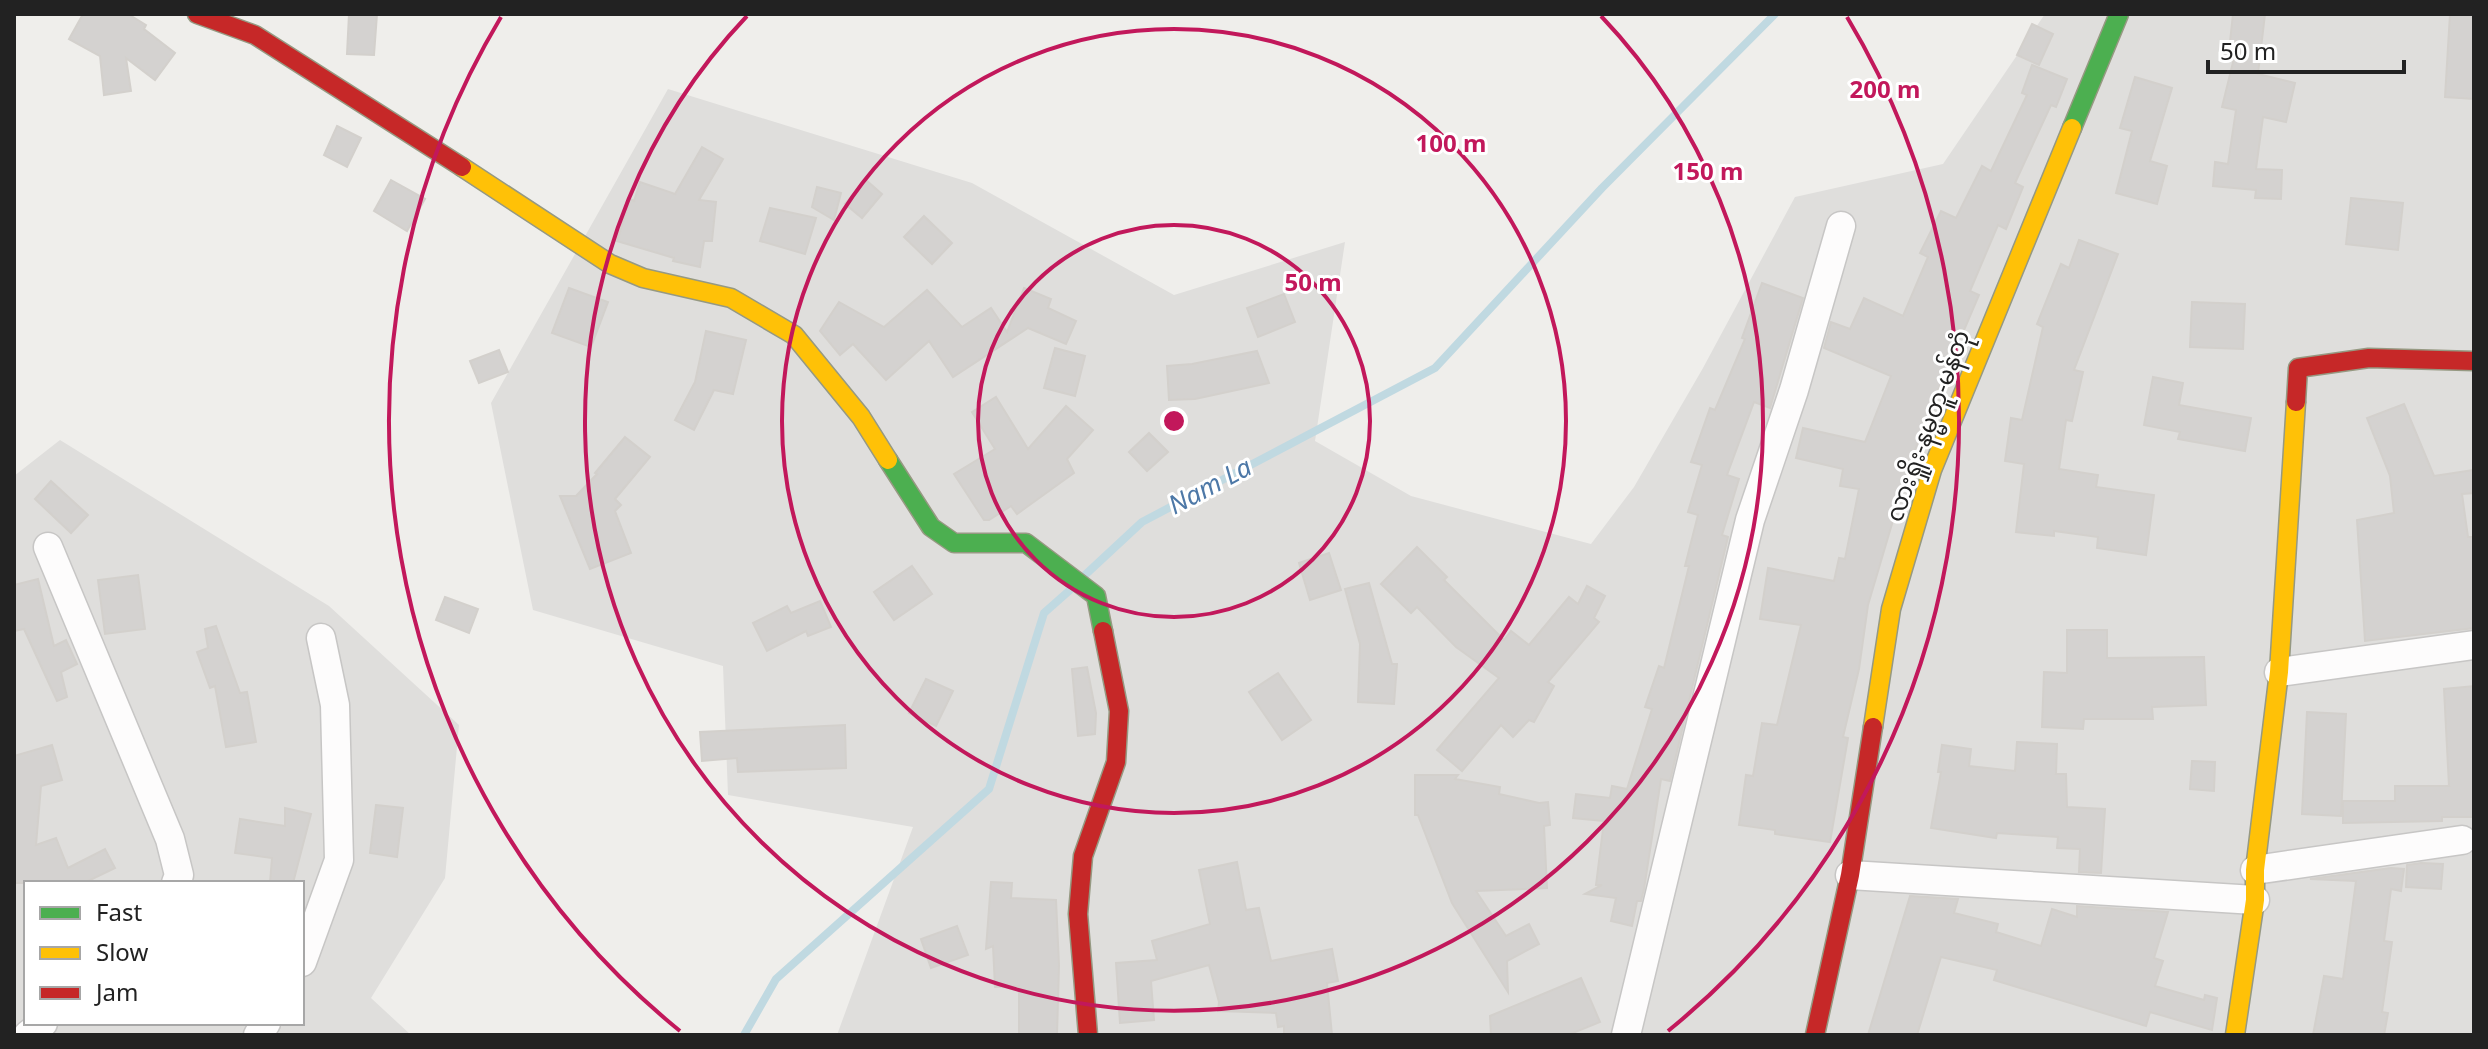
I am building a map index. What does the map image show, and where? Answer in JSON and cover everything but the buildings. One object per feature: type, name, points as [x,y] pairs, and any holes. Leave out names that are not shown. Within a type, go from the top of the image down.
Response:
[{"type":"street","points":[[197,14],[255,35],[610,264],[643,278],[731,298],[794,335],[861,417],[931,527],[954,543],[1026,543],[1096,596],[1119,711],[1116,762],[1083,856],[1078,914],[1088,1035]]},
{"type":"street","name":"လားရှိုး-နမ္မတူ-မန်တုံ","points":[[1815,1035],[1850,875],[1891,609],[1932,470],[2119,14]]},
{"type":"street","points":[[1626,1035],[1750,520],[1794,390],[1841,226]]},
{"type":"street","points":[[2235,1035],[2255,900],[2255,870],[2279,672],[2298,368],[2369,358],[2474,361]]},
{"type":"street","points":[[48,547],[170,839],[179,875],[177,881]]},
{"type":"street","points":[[304,956],[339,860],[335,705],[321,638]]},
{"type":"street","points":[[2279,672],[2474,645]]},
{"type":"street","points":[[2255,870],[2462,840]]},
{"type":"street","points":[[1850,875],[2255,900]]},
{"type":"shaded area","points":[[2045,14],[2474,14],[2474,1035],[837,1035],[913,827],[728,795],[723,666],[533,610],[491,403],[668,89],[972,183],[1174,295],[1345,242],[1315,441],[1411,496],[1591,544],[1634,487],[1703,368],[1795,197],[1943,164]]},
{"type":"shaded area","points":[[60,440],[329,606],[459,725],[445,878],[371,998],[411,1035],[14,1035],[14,476]]},
{"type":"waterway","name":"Nam La","points":[[1085,575],[1142,522],[1435,368],[1602,188],[1775,14]]},
{"type":"waterway","name":"Nam La","points":[[744,1035],[776,979],[989,789],[1044,613],[1070,590]]},
{"type":"traffic: fast","points":[[2072,128],[2119,14]]},
{"type":"traffic: fast","points":[[888,460],[931,527],[954,543],[1026,543],[1096,596],[1103,631]]},
{"type":"traffic: slow","points":[[1873,727],[1891,609],[1932,470],[2072,128]]},
{"type":"traffic: slow","points":[[462,167],[610,264],[643,278],[731,298],[794,335],[861,417],[888,460]]},
{"type":"traffic: slow","points":[[2235,1035],[2255,900],[2255,870],[2279,672],[2296,402]]},
{"type":"traffic: jam","points":[[197,14],[255,35],[462,167]]},
{"type":"traffic: jam","points":[[2296,402],[2298,368],[2369,358],[2474,361]]},
{"type":"traffic: jam","points":[[1088,1035],[1078,914],[1083,856],[1116,762],[1119,711],[1103,631]]},
{"type":"traffic: jam","points":[[1815,1035],[1850,875],[1873,727]]}]
